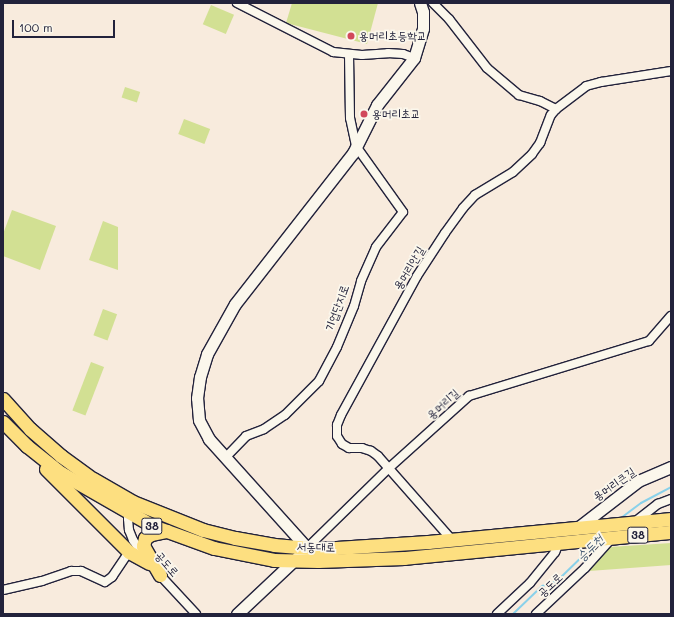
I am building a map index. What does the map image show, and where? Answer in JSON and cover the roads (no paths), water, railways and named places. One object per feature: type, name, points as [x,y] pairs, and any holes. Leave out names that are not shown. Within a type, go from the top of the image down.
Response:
[{"type":"main road","name":"서동대로","points":[[3,400],[30,429],[61,456],[131,508],[167,531],[214,548],[274,560],[318,561],[404,558],[671,532]]},
{"type":"main road","name":"서동대로","points":[[3,422],[27,446],[61,473],[131,508],[203,530],[266,544],[307,548],[452,540],[671,519]]},
{"type":"main road","points":[[27,446],[41,465],[129,552],[149,563]]},
{"type":"main road","points":[[160,575],[143,546],[145,538],[152,534],[167,531]]},
{"type":"street","points":[[237,3],[333,52],[362,55],[388,53],[403,54],[414,58]]},
{"type":"street","points":[[237,614],[307,548],[209,439],[199,420],[197,398],[200,377],[207,354],[235,304],[352,153],[377,105],[414,58],[423,28],[423,12],[420,3]]},
{"type":"street","points":[[433,3],[449,19],[487,68],[519,95],[540,101],[556,108]]},
{"type":"street","points":[[348,54],[350,118],[356,146]]},
{"type":"street","name":"용머리안길","points":[[452,540],[389,468],[371,451],[362,448],[349,448],[342,444],[337,436],[337,425],[341,415],[413,283],[445,233],[475,195],[513,172],[532,154],[540,143],[551,115],[556,108],[586,86],[601,82],[671,71]]},
{"type":"street","name":"기업단지로","points":[[226,457],[246,436],[264,429],[285,415],[319,381],[337,347],[354,306],[361,281],[376,247],[403,212],[356,146]]},
{"type":"street","name":"용머리길","points":[[307,548],[389,468],[469,396],[649,341],[671,316]]},
{"type":"street","name":"용머리큰길","points":[[580,528],[638,481],[671,467]]},
{"type":"street","points":[[633,522],[658,504],[671,498]]},
{"type":"street","name":"공도로","points":[[131,508],[129,530],[133,540],[149,563],[196,614]]},
{"type":"street","name":"공도로","points":[[536,614],[585,568],[609,538]]},
{"type":"street","name":"공도로","points":[[497,614],[530,583],[563,542]]},
{"type":"street","points":[[3,590],[42,581],[71,571],[81,571],[105,582],[112,577],[129,552]]},
{"type":"waterway","name":"승두천","points":[[621,518],[641,503],[671,487]]},
{"type":"waterway","name":"승두천","points":[[513,614],[542,586],[557,581],[594,545]]},
{"type":"place","name":"용머리초등학교","points":[[351,36]]},
{"type":"place","name":"용머리초교","points":[[364,114]]}]
